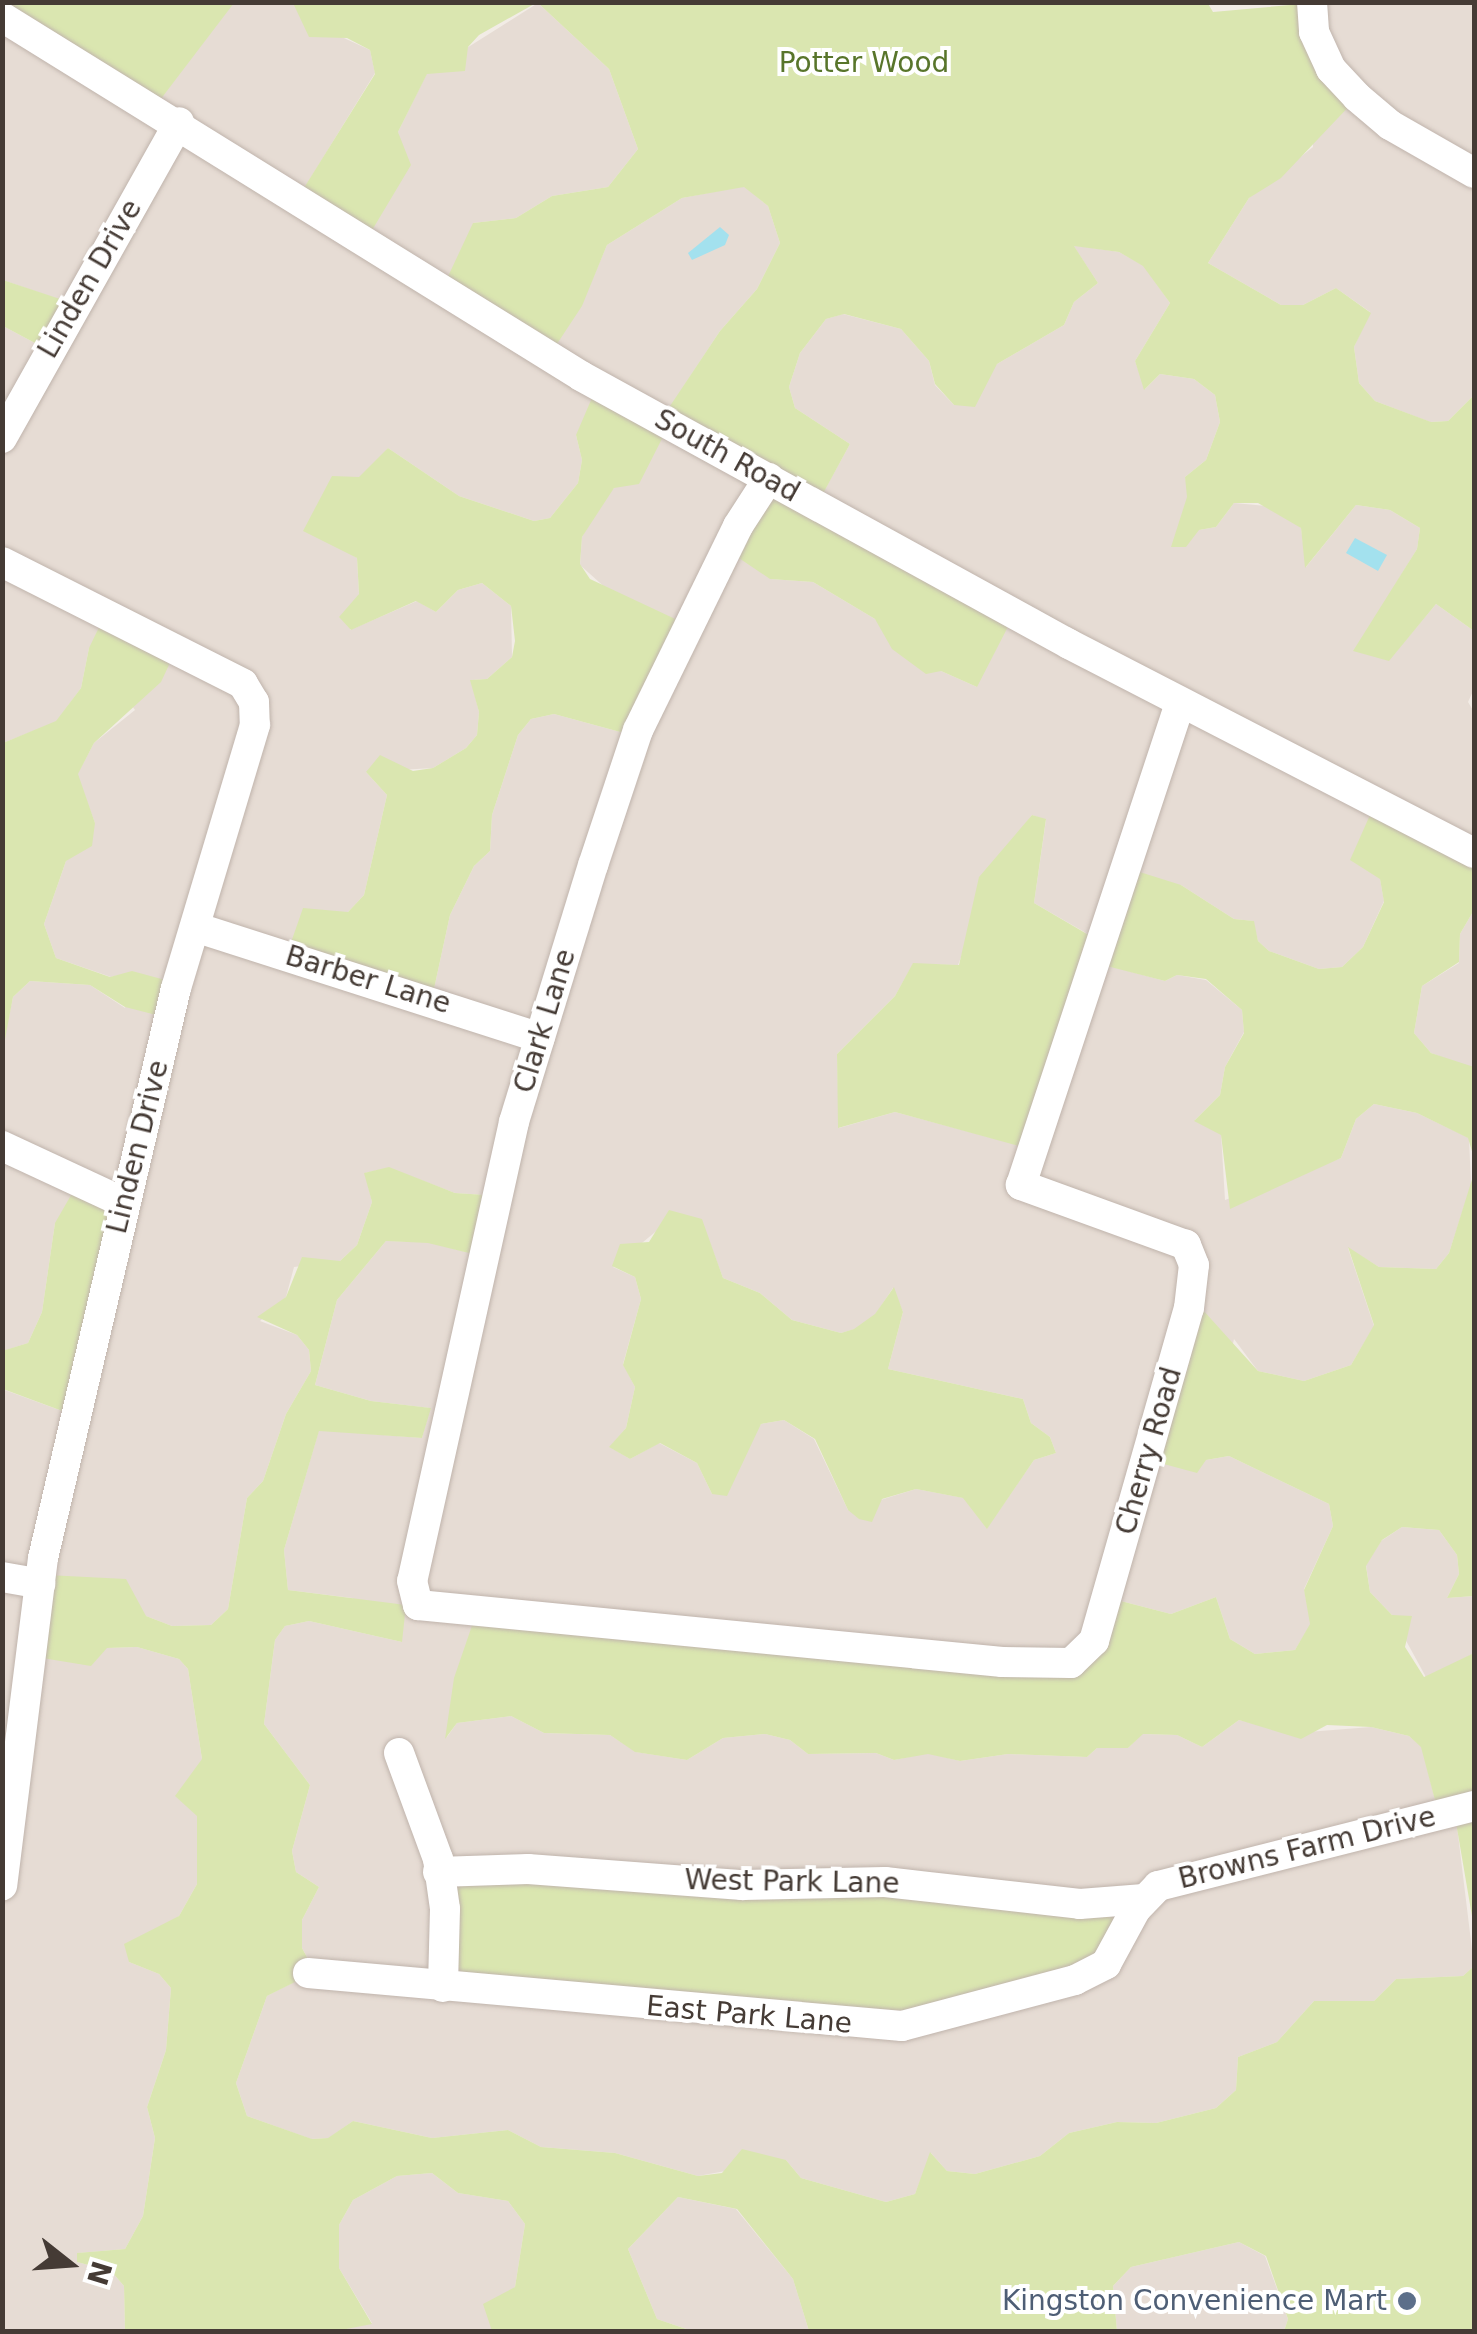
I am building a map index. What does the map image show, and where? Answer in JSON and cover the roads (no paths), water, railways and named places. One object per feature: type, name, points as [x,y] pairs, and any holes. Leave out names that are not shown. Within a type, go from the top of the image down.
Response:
[{"type":"street","points":[[1312,2],[1314,32],[1344,84],[1390,125],[1474,174]]},
{"type":"street","name":"South Road","points":[[2,17],[179,122],[581,376],[1180,703],[1474,852]]},
{"type":"street","name":"Linden Drive","points":[[2,438],[179,122]]},
{"type":"street","name":"Clark Lane","points":[[416,1594],[412,1581],[460,1365],[540,1038],[638,730],[738,526],[769,478]]},
{"type":"street","name":"Linden Drive","points":[[2,562],[243,684],[254,702],[242,778],[195,927],[125,1204],[40,1584],[2,1885]]},
{"type":"street","name":"Cherry Road","points":[[416,1594],[418,1605],[437,1611],[1002,1662],[1071,1664],[1094,1641],[1189,1308],[1194,1265],[1186,1245],[1021,1184],[1180,703]]},
{"type":"street","name":"Barber Lane","points":[[195,927],[540,1038]]},
{"type":"street","points":[[2,1146],[125,1204]]},
{"type":"street","points":[[2,1577],[40,1584]]},
{"type":"street","points":[[399,1753],[438,1872],[445,1909],[443,1987]]},
{"type":"street","name":"Browns Farm Drive","points":[[1144,1899],[1158,1886],[1211,1868],[1474,1806]]},
{"type":"street","name":"West Park Lane","points":[[438,1872],[528,1869],[742,1886],[885,1882],[1080,1904],[1144,1899]]},
{"type":"street","name":"East Park Lane","points":[[308,1974],[902,2026],[1075,1980],[1106,1964],[1144,1899]]},
{"type":"water","points":[[720,227],[729,235],[725,245],[692,260],[688,253]]},
{"type":"water","points":[[1355,538],[1387,555],[1378,571],[1346,553]]},
{"type":"place","name":"Kingston Convenience Mart","points":[[1407,2301]]},
{"type":"park label","name":"Potter Wood","points":[[864,63]]}]
